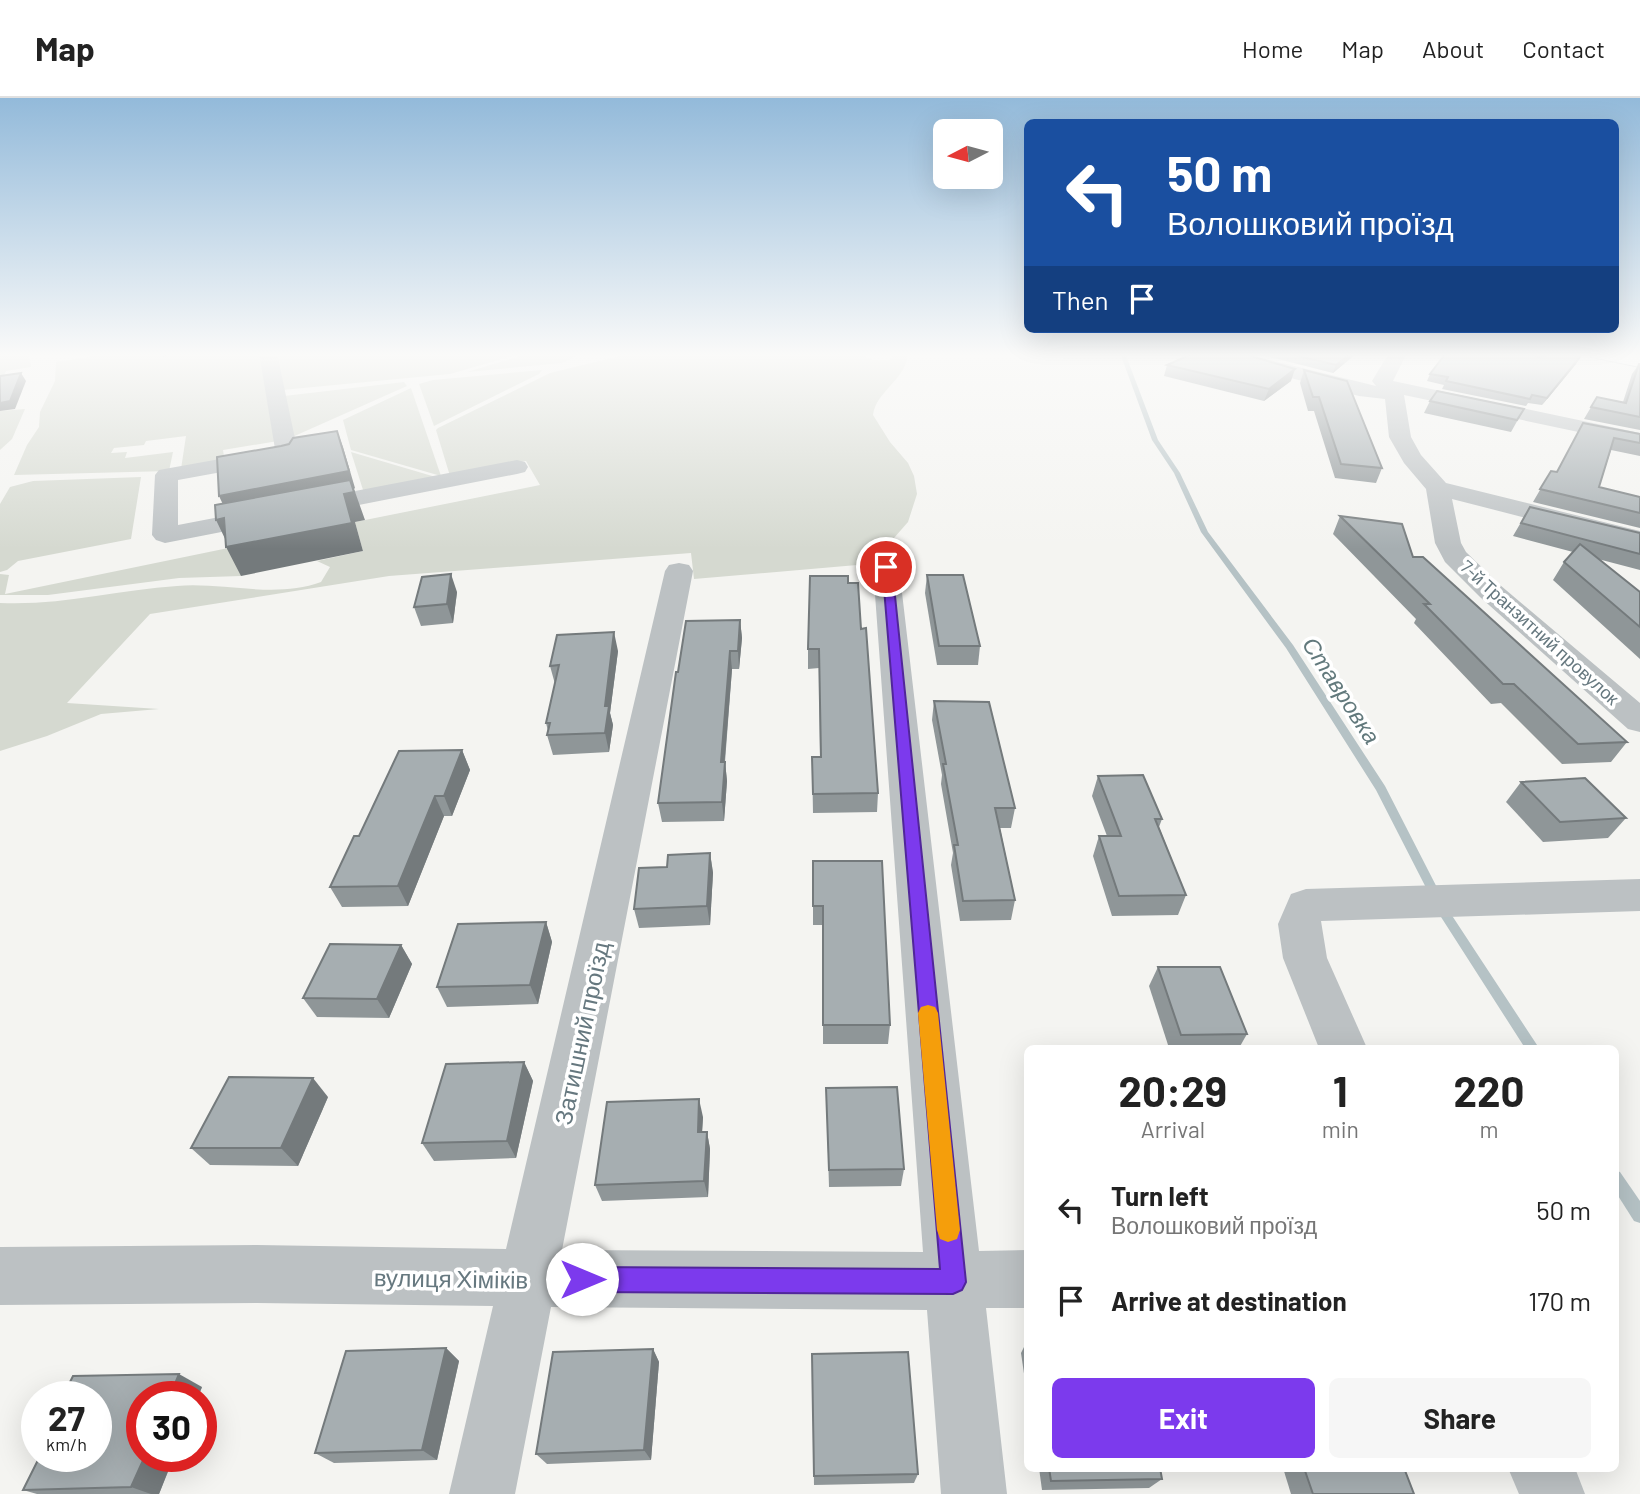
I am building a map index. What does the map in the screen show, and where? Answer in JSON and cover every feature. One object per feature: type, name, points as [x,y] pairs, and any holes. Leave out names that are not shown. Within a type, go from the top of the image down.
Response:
[{"type":"street","points":[[280,418],[287,453],[167,475],[165,535],[517,467]]},
{"type":"street","points":[[1396,418],[1400,438],[1412,458],[1438,488],[1640,539]]},
{"type":"street","points":[[1534,418],[1640,439]]},
{"type":"street","name":"7-й Транзитний провулок","points":[[1438,488],[1448,542],[1466,569],[1640,721]]},
{"type":"street","points":[[886,567],[974,1494]]},
{"type":"street","name":"Затишний проїзд","points":[[482,1494],[679,571]]},
{"type":"street","points":[[1342,1045],[1305,958],[1299,924],[1306,905],[1640,895]]},
{"type":"street","name":"вулиця Хіміків","points":[[0,1276],[100,1273],[953,1282],[1024,1279]]},
{"type":"street","points":[[1543,1472],[1552,1494]]},
{"type":"shaded area","points":[[0,418],[21,418],[12,439],[0,450]]},
{"type":"shaded area","points":[[40,418],[274,418],[278,441],[223,450],[225,462],[181,469],[186,436],[146,441],[144,445],[114,448],[111,453],[127,452],[125,458],[173,452],[169,471],[14,475],[27,445],[39,427]]},
{"type":"shaded area","points":[[287,418],[335,418],[290,438]]},
{"type":"shaded area","points":[[421,418],[441,476],[351,450],[343,420]]},
{"type":"shaded area","points":[[431,418],[450,418],[434,426]]},
{"type":"shaded area","points":[[458,418],[875,418],[908,463],[914,476],[917,494],[908,522],[894,538],[880,563],[694,579],[691,553],[389,576],[150,614],[67,703],[159,709],[101,714],[0,751],[0,603],[66,600],[195,585],[268,590],[304,587],[321,582],[330,567],[317,561],[363,551],[355,522],[540,485],[526,461],[450,476],[436,430]]},
{"type":"shaded area","points":[[351,452],[439,478],[364,493]]},
{"type":"shaded area","points":[[141,477],[131,539],[18,561],[0,572],[0,504],[10,487],[33,481]]},
{"type":"shaded area","points":[[238,546],[241,576],[179,578],[48,595],[0,595],[0,574],[9,575],[5,594]]},
{"type":"building","points":[[1326,418],[1362,418],[1382,468],[1341,464]]},
{"type":"building","points":[[1583,423],[1640,434],[1640,443],[1614,438],[1599,487],[1640,497],[1640,513],[1540,489],[1551,471],[1557,472]]},
{"type":"building","points":[[337,431],[349,471],[219,496],[217,457],[281,446],[289,444],[293,438]]},
{"type":"building","points":[[350,480],[354,492],[344,494],[352,523],[226,547],[224,518],[216,520],[215,505]]},
{"type":"building","points":[[1530,507],[1640,533],[1640,554],[1521,523]]},
{"type":"building","points":[[1340,516],[1402,524],[1413,557],[1423,557],[1627,742],[1578,744],[1514,684],[1503,684],[1424,604],[1430,604]]},
{"type":"building","points":[[1580,544],[1640,592],[1640,627],[1564,562]]},
{"type":"building","points":[[451,574],[447,604],[414,607],[422,577]]},
{"type":"building","points":[[927,575],[963,575],[980,646],[939,646]]},
{"type":"building","points":[[810,576],[848,576],[848,583],[858,583],[861,629],[866,628],[878,793],[813,794],[812,757],[821,757],[819,649],[808,649]]},
{"type":"building","points":[[740,620],[738,651],[730,651],[721,762],[725,762],[722,802],[658,803],[676,672],[686,621]]},
{"type":"building","points":[[614,632],[605,706],[609,706],[605,733],[547,735],[550,723],[546,723],[559,665],[550,666],[557,635]]},
{"type":"building","points":[[934,701],[989,702],[1015,808],[995,808],[1015,900],[963,901],[954,845],[958,845]]},
{"type":"building","points":[[462,750],[444,796],[435,796],[398,886],[330,887],[354,836],[359,836],[399,751]]},
{"type":"building","points":[[1143,775],[1162,819],[1155,819],[1186,895],[1119,896],[1099,836],[1121,836],[1098,776]]},
{"type":"building","points":[[1585,778],[1626,818],[1560,822],[1521,782]]},
{"type":"building","points":[[710,853],[707,906],[634,909],[639,868],[667,867],[668,855]]},
{"type":"building","points":[[813,861],[882,861],[890,1025],[823,1025],[823,906],[813,906]]},
{"type":"building","points":[[546,922],[530,985],[437,987],[458,924]]},
{"type":"building","points":[[330,944],[401,945],[377,999],[303,998]]},
{"type":"building","points":[[1158,967],[1220,967],[1247,1034],[1181,1035]]},
{"type":"building","points":[[524,1062],[507,1141],[422,1143],[446,1064]]},
{"type":"building","points":[[229,1077],[313,1078],[281,1148],[191,1148]]},
{"type":"building","points":[[897,1087],[904,1169],[829,1170],[826,1088]]},
{"type":"building","points":[[699,1099],[698,1132],[707,1132],[704,1181],[595,1185],[607,1102]]},
{"type":"building","points":[[446,1348],[422,1450],[315,1453],[346,1351]]},
{"type":"building","points":[[653,1349],[644,1450],[536,1454],[553,1352]]},
{"type":"building","points":[[908,1352],[918,1474],[814,1476],[812,1354]]},
{"type":"building","points":[[179,1374],[176,1381],[126,1381],[126,1472],[138,1472],[131,1487],[23,1490],[32,1472],[112,1472],[112,1381],[70,1381],[73,1376]]},
{"type":"building","points":[[1050,1472],[1161,1472],[1162,1479],[1051,1481]]},
{"type":"building","points":[[1305,1472],[1406,1472],[1414,1494],[1313,1494]]},
{"type":"waterway","name":"Ставровка","points":[[1147,418],[1155,440],[1177,473],[1205,532],[1290,647],[1381,789],[1445,914],[1530,1045]]},
{"type":"waterway","name":"Ставровка","points":[[1619,1183],[1640,1215]]},
{"type":"slow traffic","points":[[928,1013],[948,1230]]},
{"type":"route","points":[[582,1279],[953,1282],[886,567]]}]
